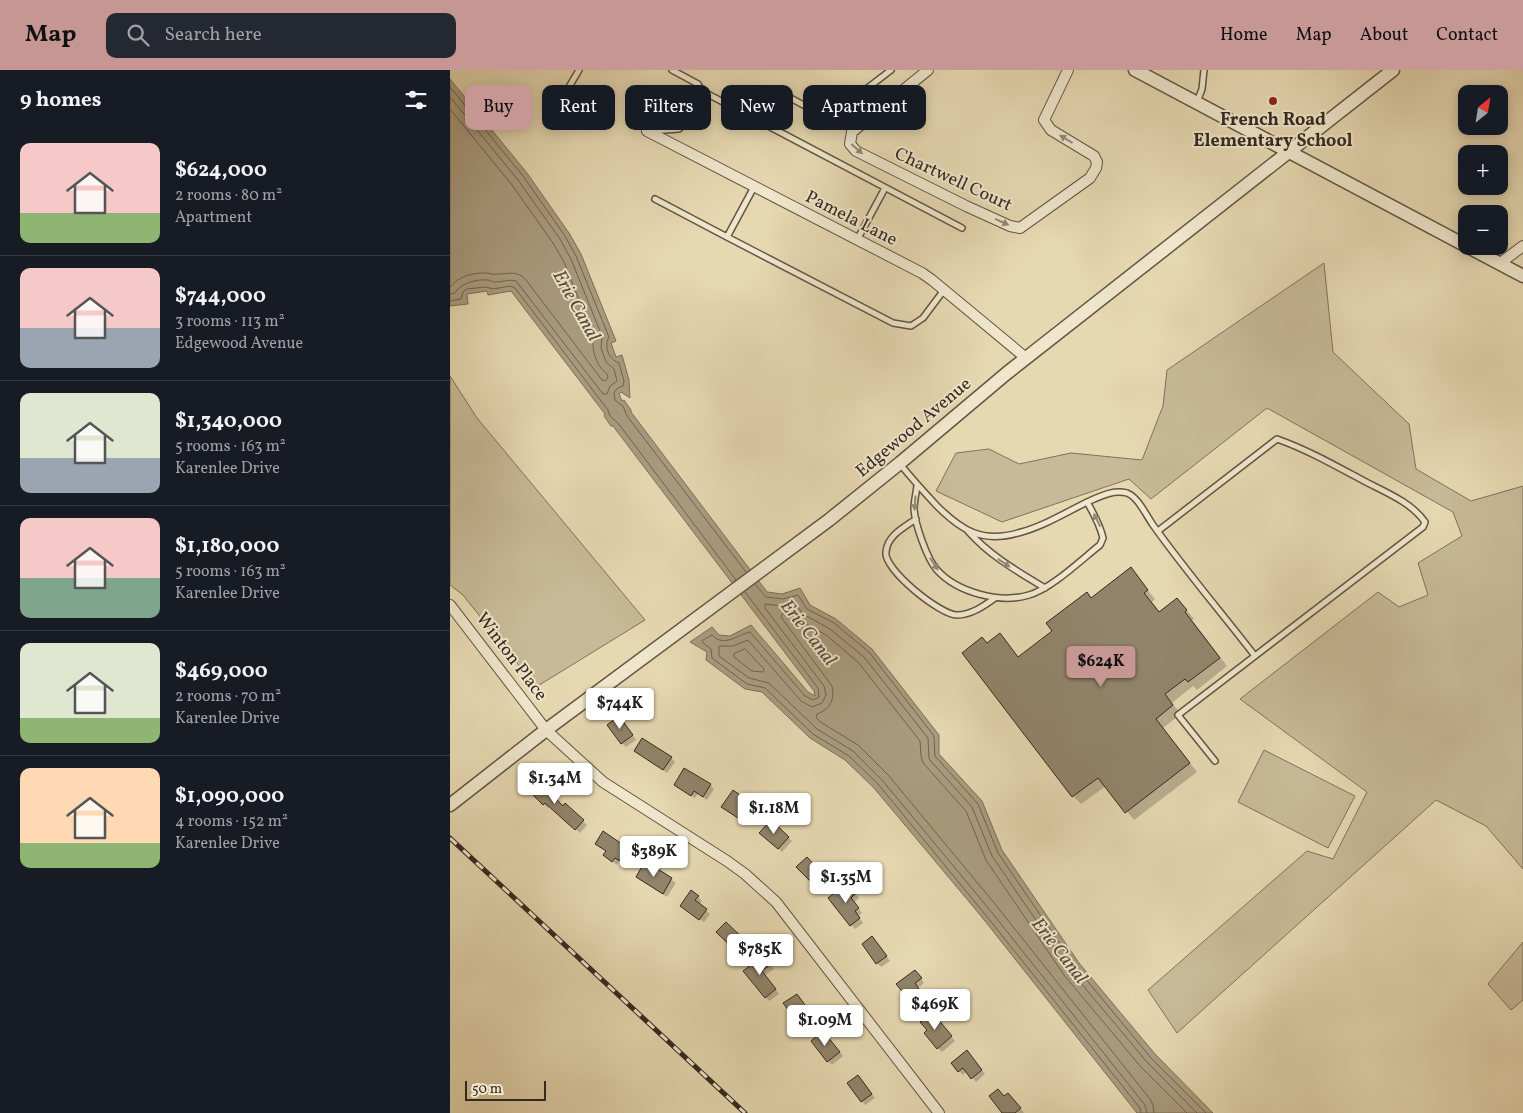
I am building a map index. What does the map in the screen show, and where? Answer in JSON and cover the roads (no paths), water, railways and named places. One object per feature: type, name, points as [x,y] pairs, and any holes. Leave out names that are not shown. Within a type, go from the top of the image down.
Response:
[{"type":"street","name":"Chartwell Court","points":[[928,70],[852,132],[850,144],[856,151],[958,202],[1010,226],[1020,228],[1090,178],[1096,168],[1097,162],[1094,156],[1051,130],[1044,120],[1068,70]]},
{"type":"street","points":[[1134,70],[1523,276]]},
{"type":"street","name":"Edgewood Avenue","points":[[450,805],[546,730],[787,551],[900,463],[1026,358],[1393,70]]},
{"type":"street","name":"Pamela Lane","points":[[647,131],[922,273],[1026,358]]},
{"type":"street","points":[[1499,264],[1523,246]]},
{"type":"street","name":"Winton Place","points":[[450,605],[546,730],[603,782],[733,865],[771,897],[939,1113]]},
{"type":"lane","points":[[570,85],[579,70]]},
{"type":"lane","points":[[672,70],[699,85]]},
{"type":"lane","points":[[793,99],[824,116],[831,116],[891,70]]},
{"type":"lane","points":[[1196,102],[1202,88],[1204,70]]},
{"type":"lane","points":[[711,96],[962,228]]},
{"type":"lane","points":[[647,131],[663,130]]},
{"type":"lane","points":[[727,237],[754,187]]},
{"type":"lane","points":[[857,240],[885,188]]},
{"type":"lane","points":[[655,200],[893,323],[911,326],[923,318],[945,290]]},
{"type":"lane","points":[[1158,531],[1277,439],[1304,449],[1402,502],[1425,522],[1423,527],[1178,715],[1215,761]]},
{"type":"lane","points":[[900,463],[917,486],[954,522],[968,531],[988,552],[1045,588]]},
{"type":"lane","points":[[917,486],[914,507],[916,519],[931,562],[944,577],[958,585],[976,593],[995,598],[1028,595],[1045,588],[1100,545],[1103,538],[1097,519],[1087,502]]},
{"type":"lane","points":[[968,531],[1000,536],[1018,533],[1111,493],[1128,493],[1134,498],[1255,656]]},
{"type":"lane","points":[[916,519],[900,529],[890,540],[885,553],[888,562],[912,588],[932,604],[950,614],[968,614],[995,598]]},
{"type":"water","name":"Erie Canal","points":[[450,79],[465,97],[465,130],[492,130],[527,173],[569,233],[581,254],[616,341],[611,343],[616,357],[622,355],[629,380],[630,398],[621,392],[619,394],[622,401],[624,400],[631,412],[767,592],[782,594],[800,588],[810,605],[836,619],[872,649],[939,735],[939,754],[982,801],[1002,850],[1079,963],[1155,1054],[1213,1113],[1137,1113],[981,916],[874,788],[845,760],[810,738],[762,692],[745,689],[706,660],[707,652],[690,642],[712,627],[719,635],[730,636],[751,625],[808,692],[815,696],[814,691],[613,426],[611,426],[604,416],[605,414],[511,291],[488,295],[487,291],[467,294],[468,304],[450,306]]},
{"type":"railway","points":[[450,838],[745,1113]]},
{"type":"place","name":"French Road Elementary School","points":[[1273,101]]}]
